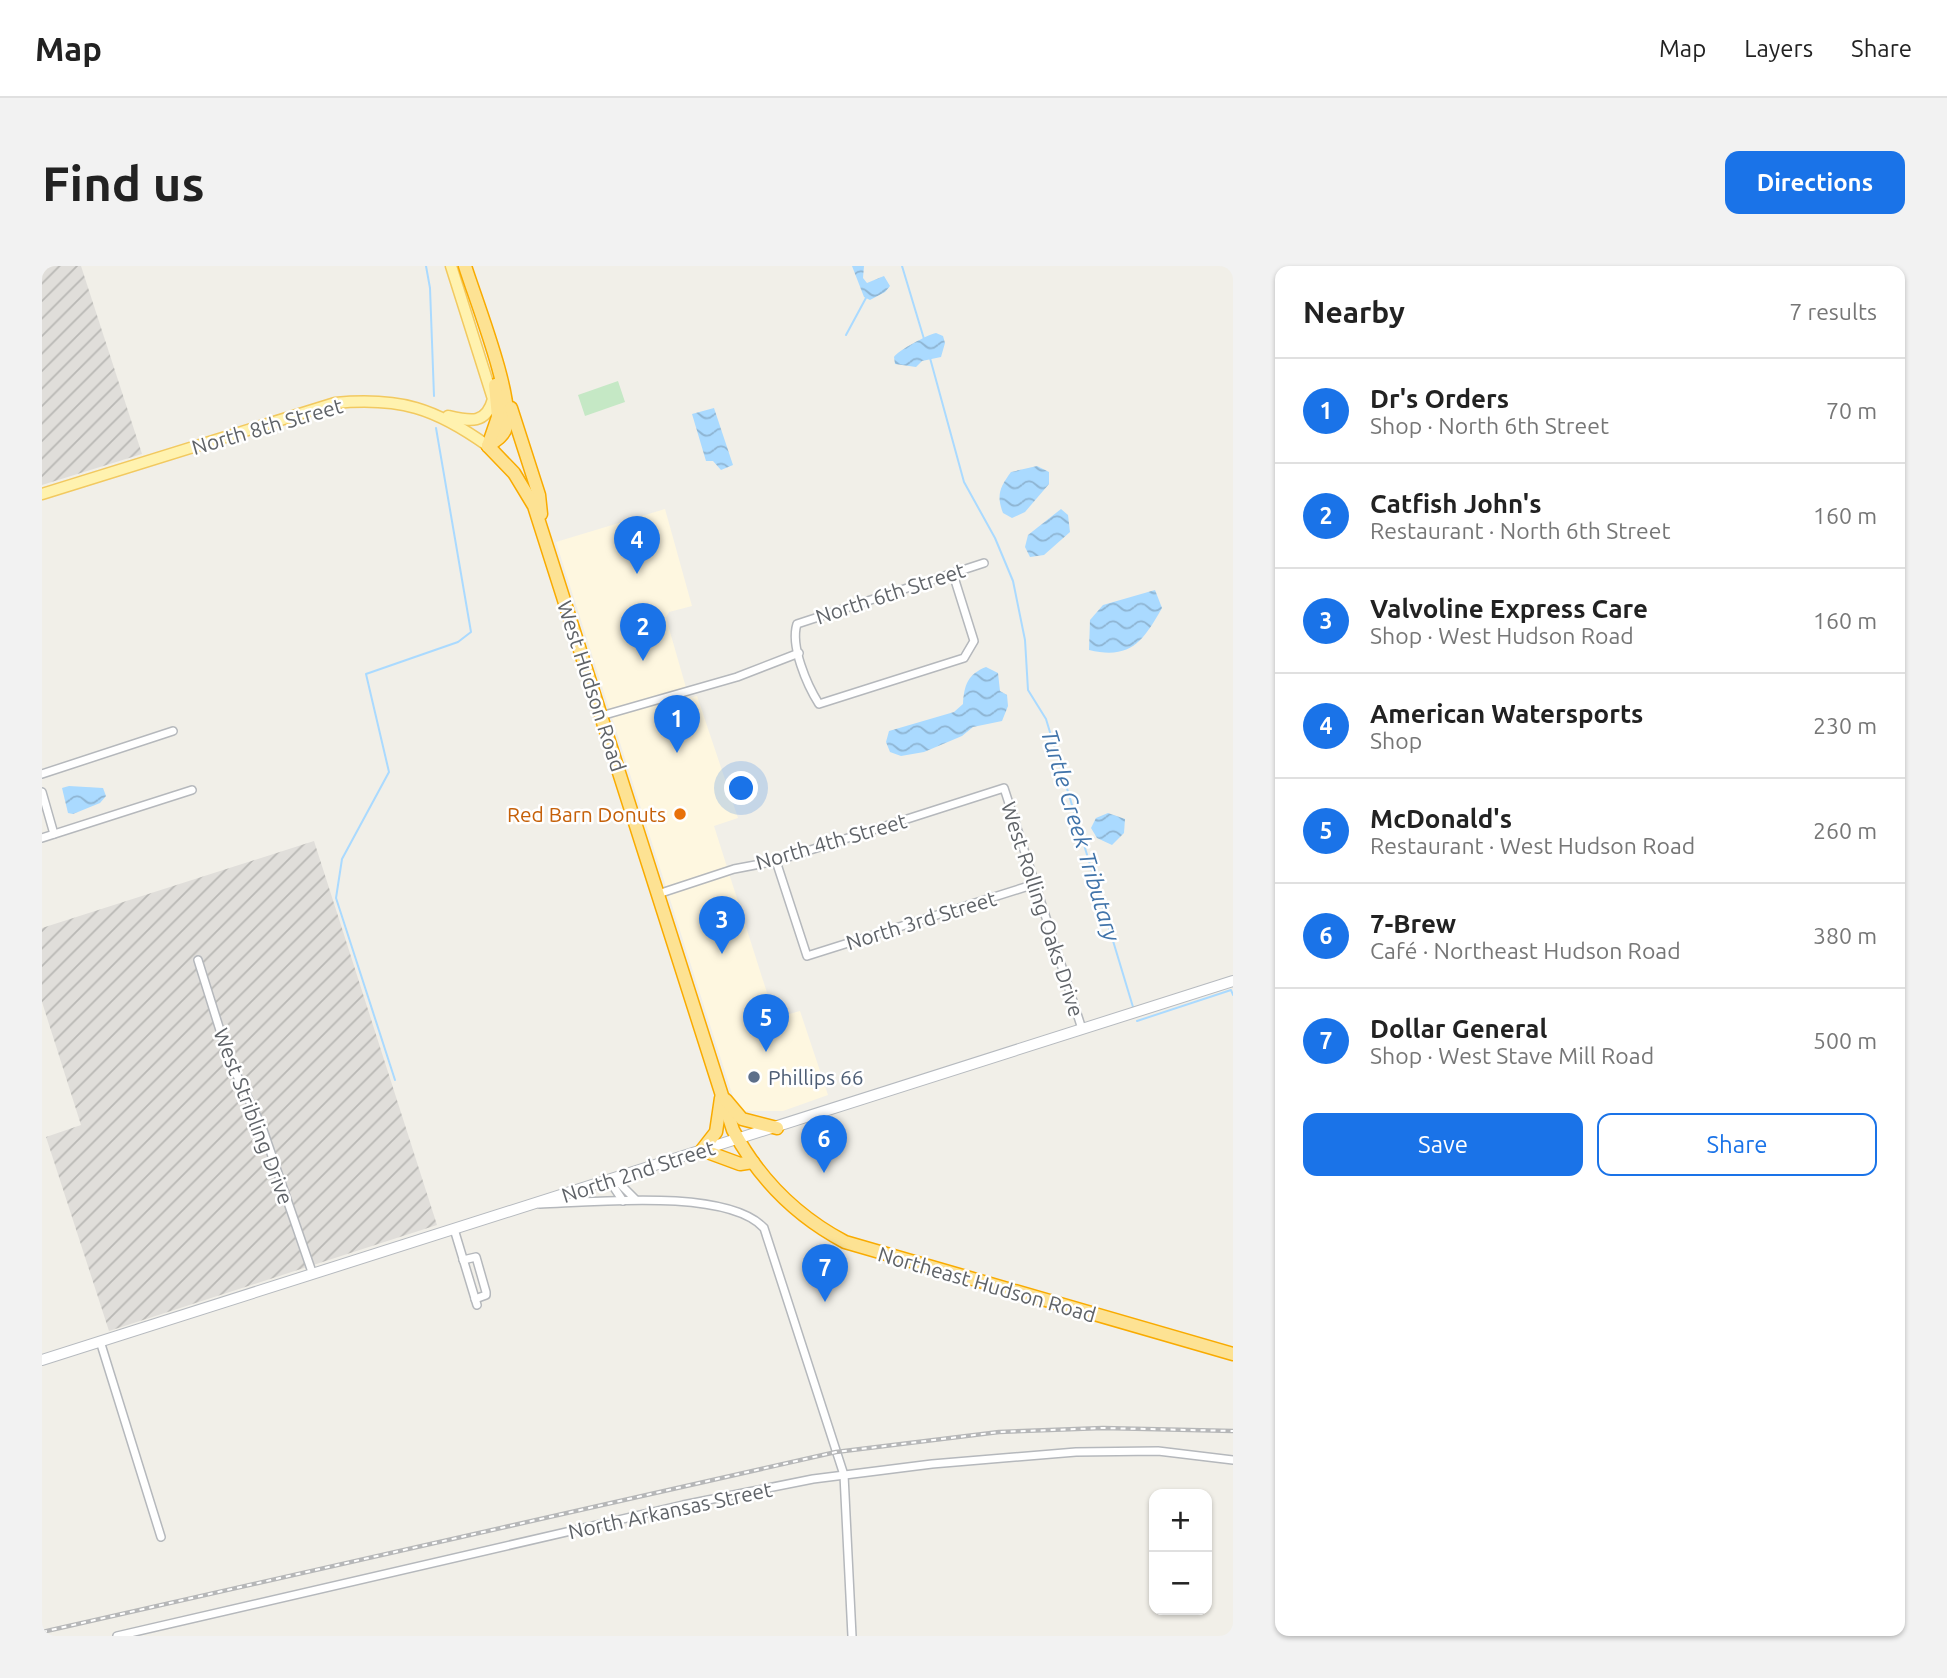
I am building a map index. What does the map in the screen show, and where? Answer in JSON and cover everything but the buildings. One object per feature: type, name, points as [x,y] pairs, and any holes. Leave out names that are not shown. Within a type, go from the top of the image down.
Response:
[{"type":"highway","points":[[457,266],[497,394],[498,417],[488,446]]},
{"type":"highway","points":[[465,266],[539,495],[542,528]]},
{"type":"highway","points":[[488,446],[498,440],[506,428],[508,403]]},
{"type":"highway","name":"West Hudson Road","points":[[488,446],[526,489],[542,528],[721,1095],[738,1139]]},
{"type":"highway","points":[[721,1095],[742,1119],[777,1128]]},
{"type":"highway","points":[[721,1095],[716,1132],[702,1150],[740,1164],[753,1163]]},
{"type":"highway","name":"Northeast Hudson Road","points":[[738,1139],[753,1163],[798,1212],[845,1242],[1233,1354]]},
{"type":"main road","points":[[438,414],[472,422],[482,418],[490,410],[493,398],[451,266]]},
{"type":"main road","name":"North 8th Street","points":[[42,494],[335,403],[368,400],[400,402],[438,414],[488,446]]},
{"type":"main road","name":"North 2nd Street","points":[[42,1360],[312,1272],[536,1204],[1233,982]]},
{"type":"street","name":"North 6th Street","points":[[799,653],[794,633],[797,624],[984,563]]},
{"type":"street","points":[[601,716],[737,677],[799,653],[818,705],[964,658],[971,651],[974,641],[953,574]]},
{"type":"street","points":[[42,774],[173,731]]},
{"type":"street","name":"North 4th Street","points":[[658,894],[734,869],[776,861],[1004,788]]},
{"type":"street","name":"West Rolling Oaks Drive","points":[[1004,788],[1082,1029]]},
{"type":"street","points":[[42,838],[192,790]]},
{"type":"street","points":[[42,792],[54,834]]},
{"type":"street","name":"North 3rd Street","points":[[776,861],[807,956],[1035,884]]},
{"type":"street","name":"West Stribling Drive","points":[[198,960],[229,1059],[262,1127],[312,1272]]},
{"type":"street","points":[[614,1179],[636,1200]]},
{"type":"street","points":[[614,1179],[623,1201]]},
{"type":"street","points":[[536,1204],[636,1200],[686,1202],[731,1210],[755,1218],[764,1228],[844,1475],[852,1636]]},
{"type":"street","points":[[454,1229],[463,1260],[476,1302],[486,1295],[476,1257],[463,1260]]},
{"type":"street","points":[[100,1342],[161,1536]]},
{"type":"street","name":"North Arkansas Street","points":[[117,1636],[683,1505],[844,1475],[1076,1452],[1158,1451],[1233,1460]]},
{"type":"shaded area","points":[[42,266],[81,266],[142,454],[42,485]]},
{"type":"shaded area","points":[[665,509],[692,606],[669,612],[666,618],[689,698],[697,696],[738,818],[714,826],[775,1018],[800,1011],[828,1095],[783,1111],[740,1111],[735,1103],[556,542]]},
{"type":"shaded area","points":[[314,841],[437,1225],[109,1331],[46,1137],[81,1125],[42,1002],[42,928]]},
{"type":"green space","points":[[618,381],[625,402],[585,416],[578,395]]},
{"type":"water","points":[[852,266],[864,266],[863,278],[867,283],[884,276],[890,286],[870,300],[864,297]]},
{"type":"water","points":[[936,333],[943,336],[945,343],[941,357],[922,361],[916,367],[895,364],[894,357],[901,351]]},
{"type":"water","points":[[714,408],[733,465],[721,470],[713,461],[706,461],[692,414]]},
{"type":"water","points":[[1037,466],[1049,472],[1049,484],[1025,512],[1012,518],[1003,513],[1000,491],[1011,472]]},
{"type":"water","points":[[1061,509],[1068,515],[1070,532],[1044,555],[1030,557],[1025,547],[1028,535]]},
{"type":"water","points":[[1155,590],[1162,608],[1142,638],[1126,650],[1089,650],[1090,620],[1103,605]]},
{"type":"water","points":[[986,667],[998,673],[1000,691],[1007,695],[1008,706],[1002,721],[973,727],[962,736],[924,752],[901,756],[890,752],[886,742],[889,731],[954,712],[963,704],[964,691],[971,677]]},
{"type":"water","points":[[62,788],[103,788],[106,796],[100,803],[73,814],[68,813]]},
{"type":"water","points":[[1108,813],[1125,819],[1124,833],[1112,845],[1097,838],[1091,828],[1096,818]]},
{"type":"waterway","name":"Turtle Creek Tributary","points":[[426,266],[430,288],[434,396]]},
{"type":"waterway","name":"Turtle Creek Tributary","points":[[902,266],[924,339]]},
{"type":"waterway","points":[[846,335],[867,296]]},
{"type":"waterway","name":"Turtle Creek Tributary","points":[[930,358],[964,482],[995,538],[1013,581],[1025,640],[1028,690],[1046,719],[1133,1007]]},
{"type":"waterway","name":"Turtle Creek Tributary","points":[[395,1080],[336,898],[342,859],[389,772],[366,674],[458,642],[471,632],[436,428]]},
{"type":"waterway","name":"Turtle Creek Tributary","points":[[1137,1021],[1231,990],[1233,995]]},
{"type":"railway","points":[[42,1632],[836,1452],[999,1432],[1103,1428],[1233,1431]]},
{"type":"place","name":"American Watersports","points":[[637,574]]},
{"type":"place","name":"Catfish John's","points":[[643,661]]},
{"type":"place","name":"Dr's Orders","points":[[677,753]]},
{"type":"place","name":"Red Barn Donuts","points":[[680,814]]},
{"type":"place","name":"Valvoline Express Care","points":[[722,954]]},
{"type":"place","name":"McDonald's","points":[[766,1052]]},
{"type":"place","name":"Phillips 66","points":[[754,1077]]},
{"type":"place","name":"7-Brew","points":[[824,1173]]},
{"type":"place","name":"Dollar General","points":[[825,1302]]}]
